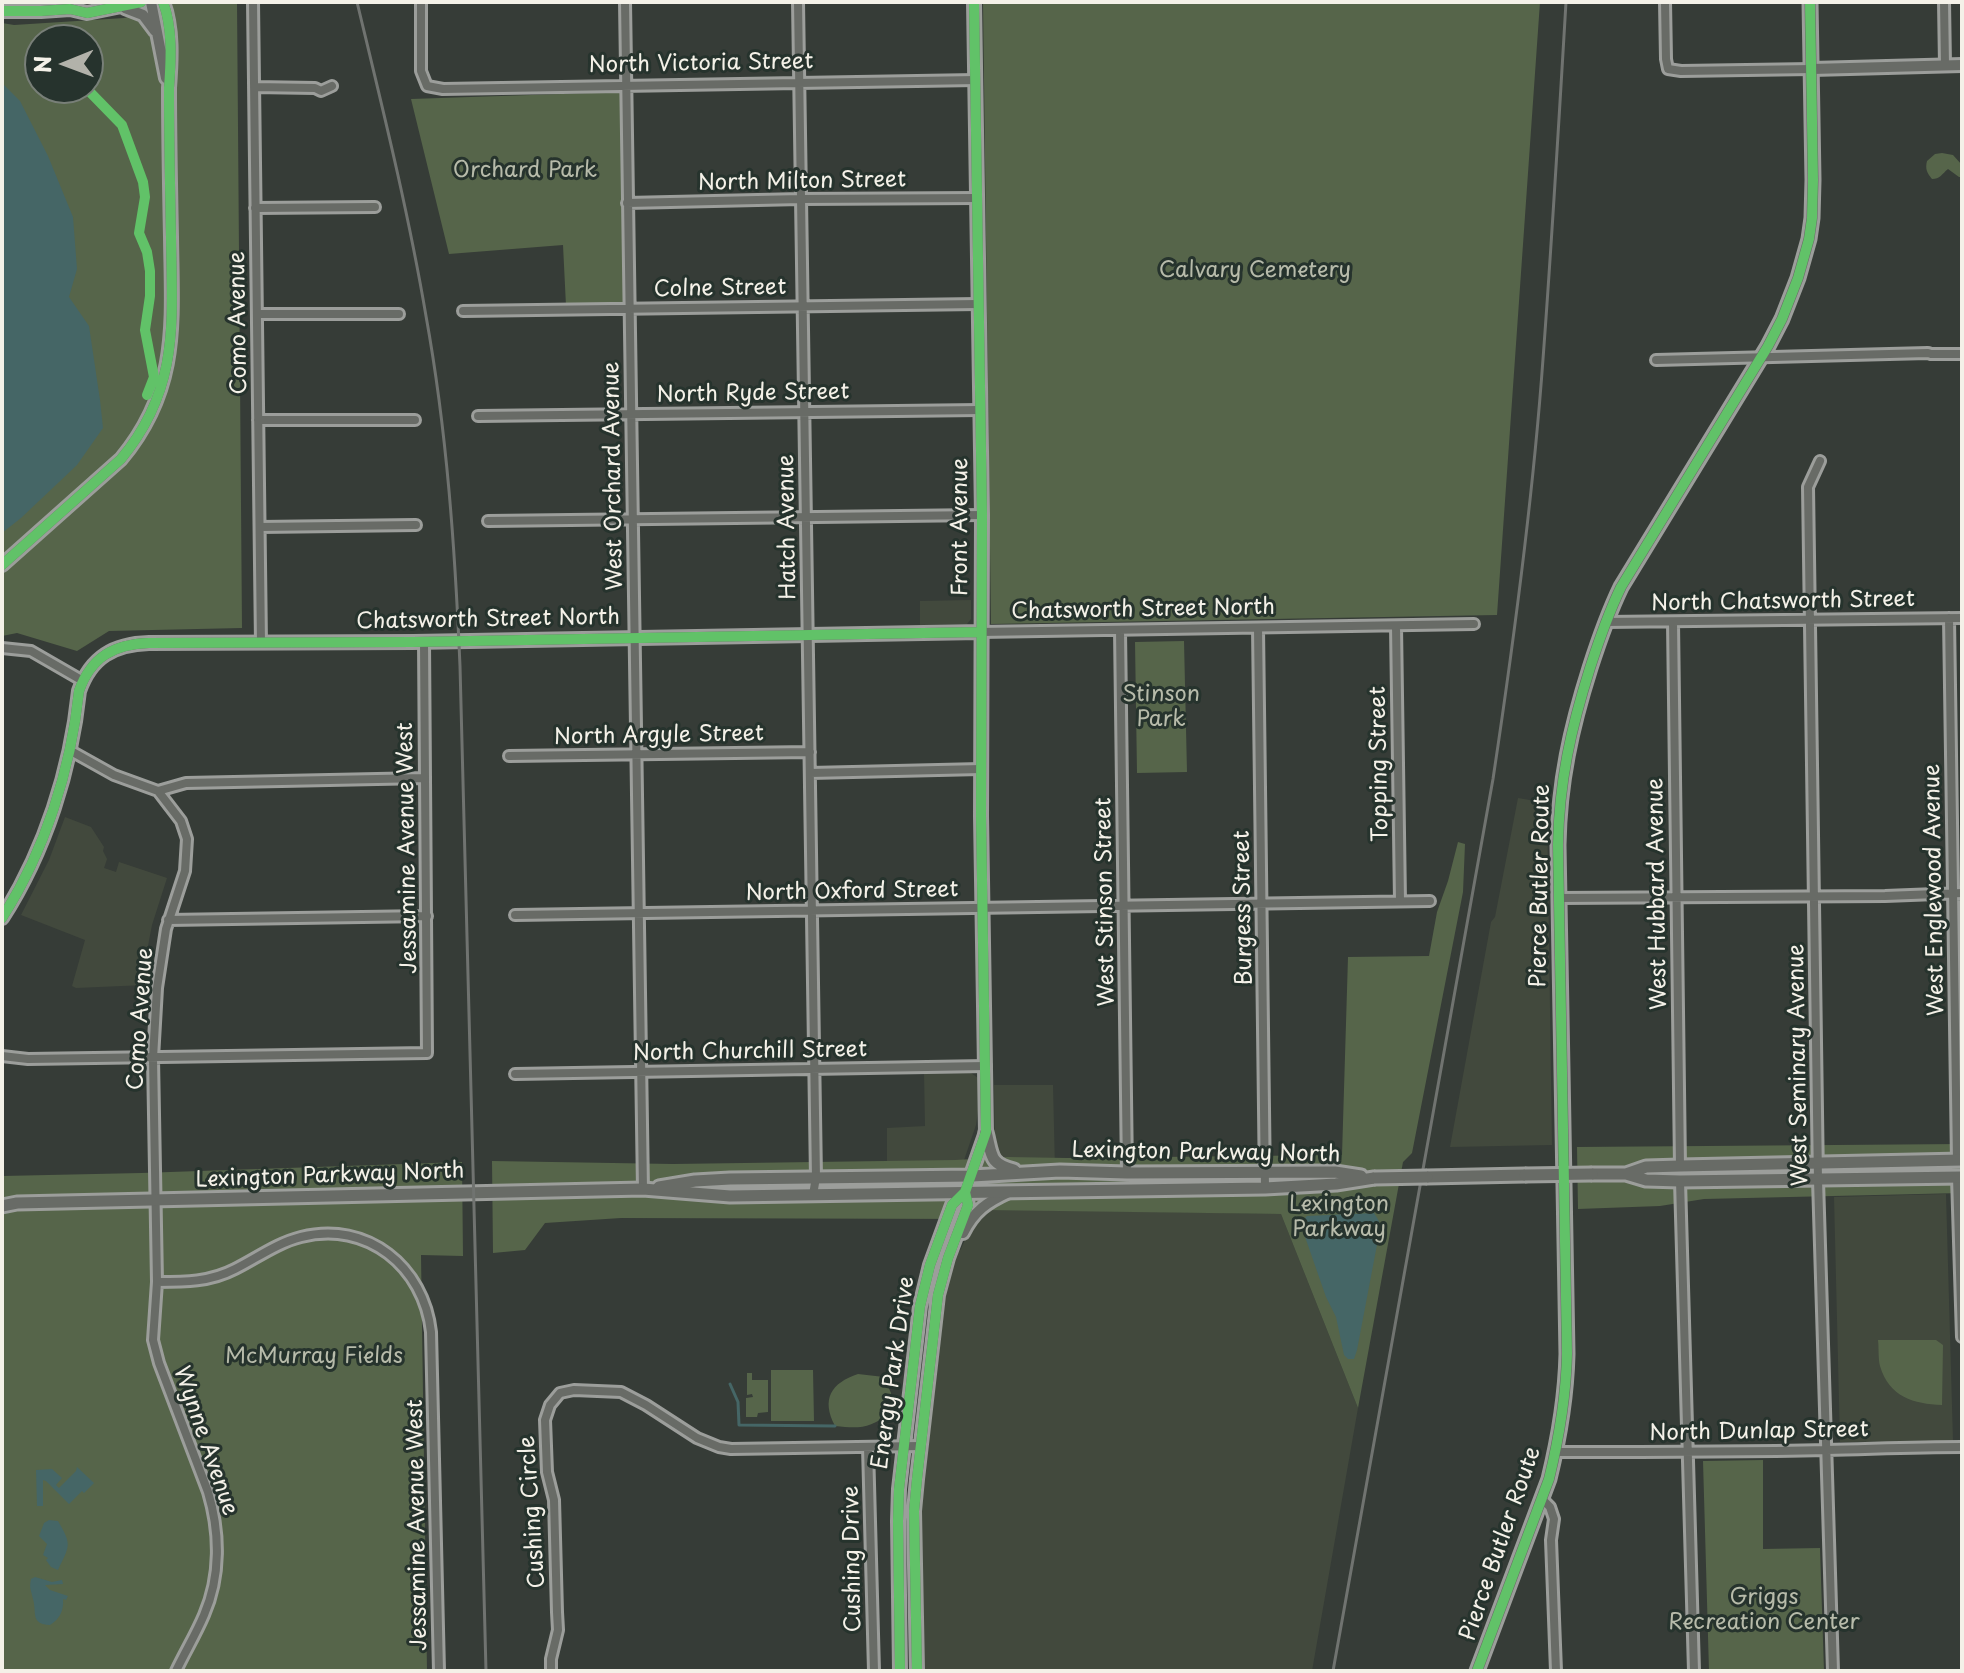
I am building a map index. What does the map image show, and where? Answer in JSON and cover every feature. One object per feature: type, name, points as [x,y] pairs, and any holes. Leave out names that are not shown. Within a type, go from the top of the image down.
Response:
[{"type":"main road","name":"Pierce Butler Route","points":[[1477,1671],[1542,1499],[1556,1452],[1564,1404],[1567,1363],[1559,812],[1565,760],[1574,720],[1605,622],[1625,581],[1763,356],[1790,299],[1809,239],[1813,198],[1810,2]]},
{"type":"main road","points":[[986,1132],[991,1154],[997,1164],[1027,1173]]},
{"type":"main road","points":[[1626,1174],[1646,1167],[1959,1160]]},
{"type":"main road","name":"Lexington Parkway North","points":[[643,1189],[730,1179],[972,1176],[1060,1171],[1335,1172],[1374,1178]]},
{"type":"main road","points":[[1374,1178],[1592,1174],[1626,1174],[1646,1180],[1680,1181],[1960,1177]]},
{"type":"main road","name":"Lexington Parkway North","points":[[2,1203],[643,1189],[730,1196],[1265,1188],[1336,1184],[1374,1178]]},
{"type":"street","points":[[70,9],[84,2]]},
{"type":"street","points":[[2,11],[70,9],[87,13],[141,2]]},
{"type":"street","points":[[151,2],[169,88]]},
{"type":"street","points":[[2,565],[121,459],[148,418],[162,387],[170,354],[172,321],[170,49],[163,2]]},
{"type":"street","name":"Como Avenue","points":[[253,2],[261,643]]},
{"type":"street","name":"North Victoria Street","points":[[421,2],[421,71],[427,86],[443,89],[976,80]]},
{"type":"street","name":"West Orchard Avenue","points":[[625,2],[643,1189]]},
{"type":"street","name":"Hatch Avenue","points":[[798,2],[816,1177],[813,1195]]},
{"type":"street","name":"Front Avenue","points":[[965,1192],[986,1132],[980,632],[982,515],[974,2]]},
{"type":"street","points":[[1665,2],[1668,69],[1962,65]]},
{"type":"street","points":[[1944,2],[1945,65]]},
{"type":"street","points":[[119,7],[143,15],[158,38]]},
{"type":"street","points":[[254,87],[315,88],[321,91],[332,86]]},
{"type":"street","name":"North Milton Street","points":[[627,203],[977,198]]},
{"type":"street","points":[[255,208],[375,207]]},
{"type":"street","name":"Colne Street","points":[[463,311],[978,304]]},
{"type":"street","points":[[257,314],[399,314]]},
{"type":"street","points":[[1656,360],[1962,354]]},
{"type":"street","name":"North Ryde Street","points":[[478,416],[980,410]]},
{"type":"street","points":[[258,420],[415,420]]},
{"type":"street","name":"West Seminary Avenue","points":[[1820,461],[1808,487],[1818,1180],[1833,1671]]},
{"type":"street","points":[[488,521],[982,515]]},
{"type":"street","points":[[260,527],[416,525]]},
{"type":"street","name":"West Englewood Avenue","points":[[1949,618],[1958,893],[1959,1160]]},
{"type":"street","name":"North Chatsworth Street","points":[[1605,622],[1962,618]]},
{"type":"street","name":"West Hubbard Avenue","points":[[1673,622],[1680,1166]]},
{"type":"street","name":"Chatsworth Street North","points":[[83,681],[105,654],[134,643],[424,642],[1474,624]]},
{"type":"street","name":"Topping Street","points":[[1396,626],[1400,901]]},
{"type":"street","name":"Burgess Street","points":[[1258,628],[1265,1188]]},
{"type":"street","name":"West Stinson Street","points":[[1120,630],[1127,1173]]},
{"type":"street","name":"Jessamine Avenue West","points":[[153,1058],[427,1053],[424,642]]},
{"type":"street","points":[[2,648],[31,651],[83,681],[71,751],[52,809],[33,860],[2,918]]},
{"type":"street","points":[[71,751],[114,775],[158,791],[186,783],[425,778]]},
{"type":"street","name":"North Argyle Street","points":[[509,756],[810,752]]},
{"type":"street","points":[[810,773],[981,769]]},
{"type":"street","name":"Como Avenue","points":[[157,1215],[153,1058],[157,988],[168,920],[185,871],[187,839],[181,821],[158,791]]},
{"type":"street","points":[[1559,898],[1958,893]]},
{"type":"street","name":"North Oxford Street","points":[[515,915],[1430,901]]},
{"type":"street","points":[[168,920],[427,916]]},
{"type":"street","points":[[2,1056],[28,1059],[153,1058]]},
{"type":"street","name":"North Churchill Street","points":[[515,1074],[986,1066]]},
{"type":"street","points":[[1960,1177],[1962,1337]]},
{"type":"street","points":[[1680,1181],[1694,1671]]},
{"type":"street","name":"Energy Park Drive","points":[[917,1671],[914,1511],[920,1446],[938,1295],[950,1251],[968,1205],[965,1192]]},
{"type":"street","name":"Energy Park Drive","points":[[900,1671],[899,1489],[923,1291],[952,1205],[965,1192]]},
{"type":"street","points":[[950,1251],[975,1213],[1010,1192]]},
{"type":"street","name":"Wynne Avenue","points":[[157,1215],[153,1340],[214,1511],[218,1549],[212,1591],[205,1612],[176,1671]]},
{"type":"street","name":"Jessamine Avenue West","points":[[157,1282],[216,1277],[282,1243],[299,1237],[327,1234],[352,1237],[382,1249],[403,1266],[418,1286],[426,1305],[431,1332],[439,1671]]},
{"type":"street","name":"Cushing Circle","points":[[551,1671],[558,1630],[554,1500],[547,1472],[545,1420],[550,1405],[560,1393],[574,1390],[621,1392],[697,1438],[731,1449],[920,1446]]},
{"type":"street","name":"Cushing Drive","points":[[868,1447],[874,1671]]},
{"type":"street","name":"North Dunlap Street","points":[[1556,1452],[1962,1447]]},
{"type":"street","points":[[1542,1499],[1550,1507],[1554,1519],[1551,1540],[1556,1671]]},
{"type":"shaded area","points":[[971,600],[971,619],[967,624],[920,625],[920,601]]},
{"type":"shaded area","points":[[1518,798],[1547,803],[1552,1145],[1450,1147],[1491,922],[1495,917]]},
{"type":"shaded area","points":[[65,817],[91,827],[104,847],[107,859],[104,868],[116,872],[119,862],[167,878],[152,925],[145,985],[72,986],[85,940],[21,915],[49,860]]},
{"type":"shaded area","points":[[924,1073],[971,1073],[978,1078],[976,1125],[962,1166],[887,1171],[887,1128],[925,1126]]},
{"type":"shaded area","points":[[994,1085],[1053,1085],[1055,1169],[1000,1162],[995,1154]]},
{"type":"shaded area","points":[[1946,1194],[1953,1441],[1840,1442],[1834,1197]]},
{"type":"shaded area","points":[[984,1209],[1281,1214],[1358,1408],[1312,1671],[923,1671],[920,1505],[943,1289],[952,1260],[961,1249],[974,1219]]},
{"type":"green space","points":[[171,2],[237,2],[242,628],[109,631],[77,651],[17,633],[2,636],[2,23],[24,24],[24,104],[104,104],[104,24],[30,24],[124,18],[172,6]]},
{"type":"green space","name":"Calvary Cemetery","points":[[983,2],[1540,2],[1497,615],[991,624]]},
{"type":"green space","name":"Orchard Park","points":[[621,92],[624,305],[566,306],[563,245],[449,254],[411,99]]},
{"type":"green space","points":[[1935,154],[1953,155],[1962,165],[1962,177],[1948,169],[1932,179],[1927,171],[1927,161]]},
{"type":"green space","name":"Stinson Park","points":[[1184,641],[1187,772],[1137,773],[1135,642]]},
{"type":"green space","name":"Lexington Parkway","points":[[1458,842],[1465,844],[1463,892],[1412,1153],[1403,1162],[1358,1408],[1281,1214],[984,1210],[974,1219],[621,1218],[545,1223],[525,1250],[493,1253],[492,1161],[673,1164],[1008,1157],[1342,1155],[1348,957],[1429,956],[1437,912]]},
{"type":"green space","points":[[1962,1144],[1962,1193],[1704,1199],[1660,1206],[1578,1209],[1577,1147]]},
{"type":"green space","name":"McMurray Fields","points":[[462,1162],[463,1256],[421,1255],[427,1671],[2,1671],[2,1176]]},
{"type":"green space","points":[[1878,1340],[1936,1340],[1943,1345],[1942,1405],[1922,1403],[1896,1392],[1880,1366]]},
{"type":"green space","points":[[771,1370],[813,1370],[814,1421],[771,1421]]},
{"type":"green space","points":[[747,1373],[752,1373],[752,1380],[768,1380],[768,1412],[758,1413],[757,1417],[746,1417],[746,1398],[753,1397],[752,1394],[747,1395]]},
{"type":"green space","points":[[858,1374],[884,1377],[891,1393],[891,1413],[864,1426],[835,1426],[829,1408],[831,1393],[841,1382]]},
{"type":"green space","name":"Griggs Recreation Center","points":[[1763,1460],[1763,1549],[1820,1548],[1824,1671],[1709,1671],[1703,1461]]},
{"type":"water","points":[[2,83],[20,101],[48,156],[73,217],[77,269],[69,297],[89,326],[103,428],[77,465],[2,533]]},
{"type":"water","points":[[1374,1213],[1380,1229],[1357,1350],[1354,1359],[1348,1359],[1344,1355],[1336,1317],[1326,1297],[1302,1221],[1307,1216]]},
{"type":"water","points":[[77,1467],[94,1483],[84,1493],[82,1491],[69,1504],[43,1480],[43,1506],[37,1506],[36,1470],[52,1469],[62,1478],[56,1485],[59,1488]]},
{"type":"water","points":[[58,1521],[68,1545],[58,1570],[51,1567],[46,1560],[48,1558],[43,1555],[47,1544],[39,1536],[44,1523]]},
{"type":"water","points":[[35,1577],[52,1582],[62,1580],[63,1584],[45,1585],[68,1596],[66,1600],[63,1599],[59,1617],[50,1625],[39,1622],[36,1617],[30,1585]]},
{"type":"waterway","points":[[730,1384],[738,1402],[739,1425],[835,1426]]},
{"type":"railway","points":[[357,2],[419,276],[445,447],[453,534],[460,666],[486,1671]]},
{"type":"railway","points":[[1333,1671],[1493,779],[1508,674],[1539,412],[1566,2]]},
{"type":"cycle path","points":[[2,11],[70,9],[87,13],[141,2]]},
{"type":"cycle path","points":[[2,565],[121,459],[140,433],[163,380],[172,298],[170,45],[163,2]]},
{"type":"cycle path","points":[[900,1671],[899,1489],[920,1306],[930,1265],[952,1205],[965,1192],[986,1132],[981,816],[982,515],[974,2]]},
{"type":"cycle path","points":[[1477,1671],[1549,1479],[1565,1386],[1567,1354],[1558,845],[1567,755],[1590,668],[1621,587],[1768,346],[1798,278],[1812,218],[1810,2]]},
{"type":"cycle path","points":[[102,104],[122,125],[143,182],[145,197],[139,233],[147,252],[150,271],[145,330],[154,377],[147,395]]},
{"type":"cycle path","points":[[2,918],[31,865],[54,809],[84,679],[97,661],[125,646],[149,643],[413,642],[980,632]]},
{"type":"cycle path","points":[[917,1671],[914,1511],[917,1479],[938,1295],[968,1205],[965,1192]]}]
